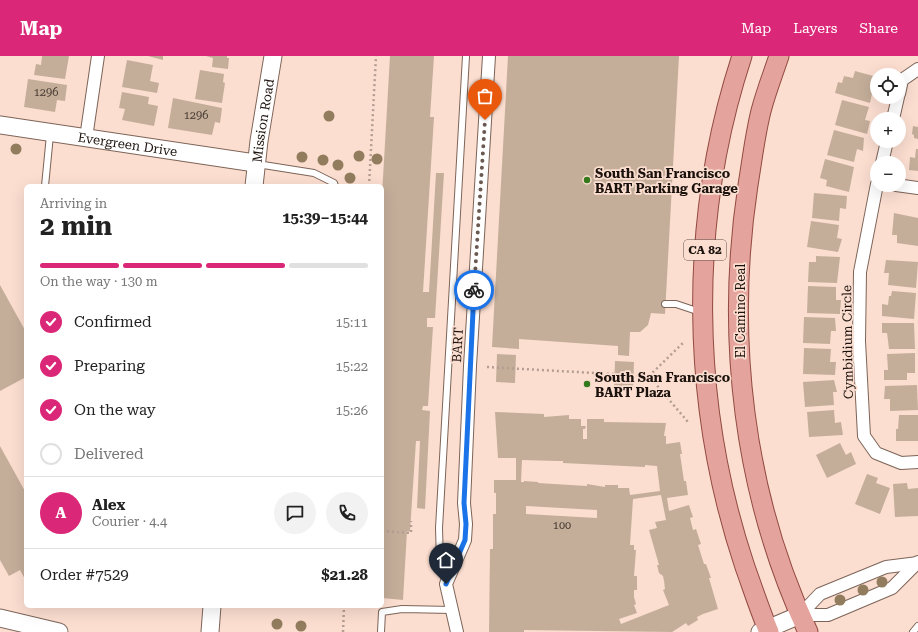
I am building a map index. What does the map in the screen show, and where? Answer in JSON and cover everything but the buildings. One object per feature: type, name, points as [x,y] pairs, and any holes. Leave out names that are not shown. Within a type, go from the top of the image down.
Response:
[{"type":"main road","name":"CA 82","points":[[742,56],[725,114],[715,165],[707,218],[703,313],[709,403],[722,488],[735,537],[766,631]]},
{"type":"main road","name":"El Camino Real","points":[[779,56],[761,111],[742,222],[738,278],[738,345],[748,434],[757,482],[770,531],[785,578],[808,632]]},
{"type":"street","points":[[86,138],[98,56]]},
{"type":"street","name":"Mission Road","points":[[254,184],[255,164],[273,56]]},
{"type":"street","name":"BART","points":[[446,584],[465,540],[466,524],[464,503],[469,374],[489,56]]},
{"type":"street","points":[[906,77],[918,69]]},
{"type":"street","name":"Evergreen Drive","points":[[0,125],[255,164]]},
{"type":"street","points":[[906,186],[918,188]]},
{"type":"street","name":"Cymbidium Circle","points":[[875,192],[860,272],[859,341],[864,436],[876,454],[901,463],[918,462]]},
{"type":"street","points":[[800,615],[828,615],[892,588],[918,563]]},
{"type":"street","points":[[766,631],[800,615],[820,594],[886,567],[918,563]]},
{"type":"street","points":[[446,584],[457,632]]},
{"type":"street","points":[[210,632],[212,608]]},
{"type":"street","points":[[0,618],[59,632]]},
{"type":"lane","points":[[446,584],[440,562],[439,528],[466,56]]},
{"type":"lane","points":[[45,184],[50,133]]},
{"type":"lane","points":[[255,164],[314,173],[334,184]]},
{"type":"lane","points":[[665,304],[676,304],[703,313]]},
{"type":"lane","points":[[381,632],[382,612],[402,609],[452,610]]},
{"type":"lane","points":[[913,632],[918,626]]},
{"type":"path","points":[[369,184],[376,56]]},
{"type":"path","points":[[649,376],[684,342]]},
{"type":"path","points":[[488,367],[649,376],[688,422]]},
{"type":"path","points":[[384,532],[411,533],[412,521]]},
{"type":"path","points":[[343,632],[344,608]]},
{"type":"way so far","points":[[474,290],[485,120]]},
{"type":"place","name":"South San Francisco BART Parking Garage","points":[[587,180]]},
{"type":"place","name":"South San Francisco BART Plaza","points":[[587,384]]},
{"type":"route","points":[[446,584],[465,540],[466,524],[464,503],[474,290]]}]
